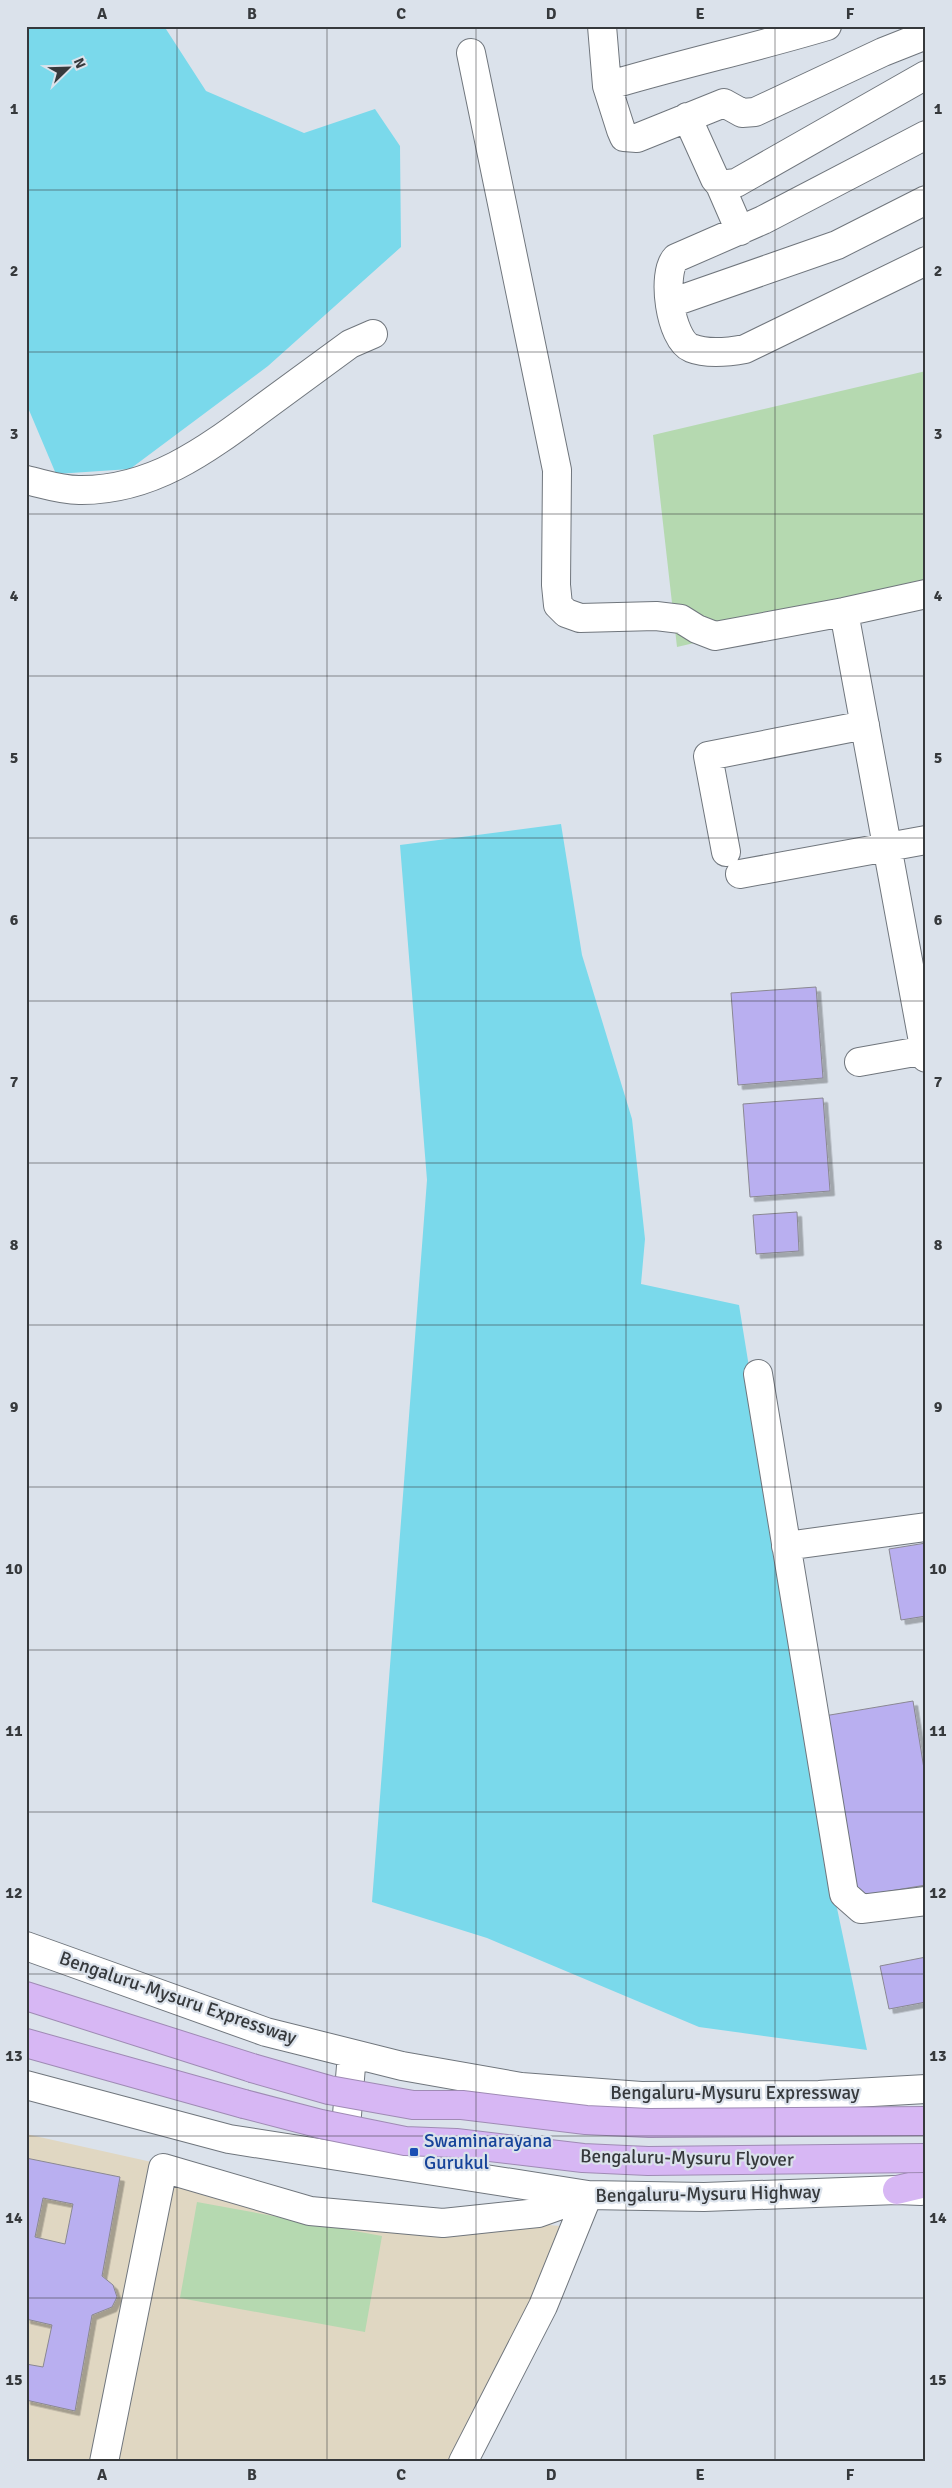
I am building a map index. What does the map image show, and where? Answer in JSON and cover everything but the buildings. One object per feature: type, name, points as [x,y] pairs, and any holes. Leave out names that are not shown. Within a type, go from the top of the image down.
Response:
[{"type":"highway","name":"Bengaluru-Mysuru Flyover","points":[[26,1996],[252,2068],[330,2090],[413,2105],[462,2105],[586,2120],[648,2123],[926,2121]]},
{"type":"highway","name":"Bengaluru-Mysuru Flyover","points":[[26,2044],[142,2078],[322,2124],[405,2141],[456,2142],[583,2158],[648,2161],[926,2158]]},
{"type":"highway","name":"Bengaluru-Mysuru Highway","points":[[897,2190],[926,2183]]},
{"type":"street","points":[[607,86],[663,69],[750,49],[827,26]]},
{"type":"street","points":[[610,28],[607,86],[624,137],[630,139],[637,138],[724,103],[742,113],[755,112],[883,52],[926,35]]},
{"type":"street","points":[[470,53],[557,470],[556,585],[558,605],[566,613],[580,618],[656,616],[681,619],[715,636],[844,612],[926,594]]},
{"type":"street","points":[[720,185],[736,183],[926,75]]},
{"type":"street","points":[[687,118],[740,231]]},
{"type":"street","points":[[926,135],[740,231],[676,258],[670,264],[668,275],[676,332],[686,345],[700,350],[732,351],[756,344],[926,261]]},
{"type":"street","points":[[671,303],[837,244],[926,200]]},
{"type":"street","points":[[26,480],[57,488],[79,490],[129,484],[152,478],[204,452],[350,344],[372,334]]},
{"type":"street","points":[[844,612],[925,1053],[859,1062]]},
{"type":"street","points":[[726,852],[708,756],[865,725]]},
{"type":"street","points":[[740,874],[926,840]]},
{"type":"street","points":[[758,1374],[844,1894],[861,1909],[926,1901]]},
{"type":"street","points":[[786,1546],[926,1526]]},
{"type":"street","name":"Bengaluru-Mysuru Expressway","points":[[26,1946],[266,2032],[402,2066],[521,2087],[641,2096],[818,2095],[926,2089]]},
{"type":"street","points":[[26,2085],[229,2139],[343,2158],[352,2054]]},
{"type":"street","name":"Bengaluru-Mysuru Highway","points":[[343,2158],[583,2194],[704,2197],[897,2190]]},
{"type":"street","points":[[104,2462],[163,2168],[310,2211],[443,2223],[538,2213],[566,2203],[583,2194]]},
{"type":"street","points":[[897,2190],[926,2192]]},
{"type":"street","points":[[463,2462],[543,2306],[583,2194]]},
{"type":"shaded area","points":[[26,2134],[362,2209],[572,2227],[452,2462],[26,2462]]},
{"type":"green space","points":[[926,371],[926,589],[677,647],[653,435]]},
{"type":"green space","points":[[197,2202],[382,2236],[365,2332],[180,2298]]},
{"type":"water","points":[[26,26],[164,26],[206,91],[304,133],[375,109],[400,146],[401,247],[268,366],[130,469],[56,474],[26,403]]},
{"type":"water","points":[[561,824],[582,955],[632,1119],[645,1239],[641,1284],[739,1305],[834,1894],[867,2050],[699,2027],[487,1938],[372,1902],[427,1180],[400,845]]},
{"type":"place","name":"Swaminarayana Gurukul","points":[[414,2152]]}]
